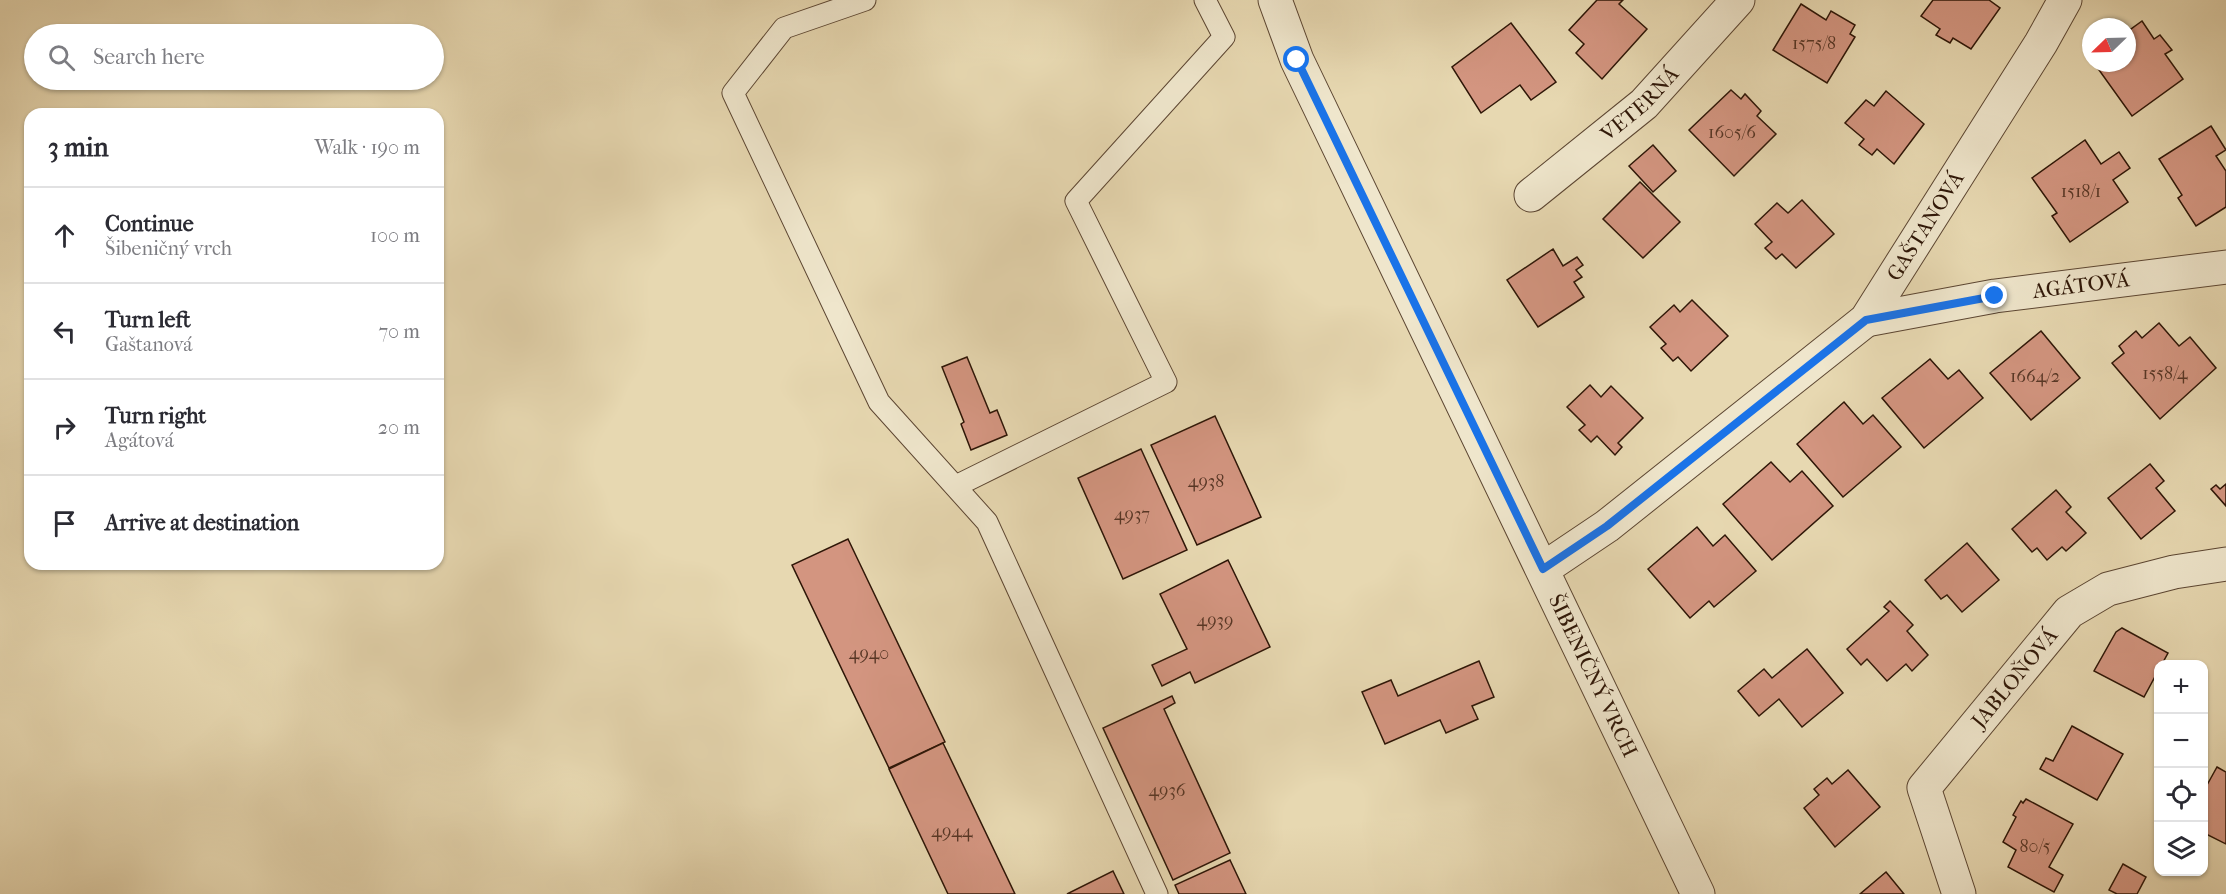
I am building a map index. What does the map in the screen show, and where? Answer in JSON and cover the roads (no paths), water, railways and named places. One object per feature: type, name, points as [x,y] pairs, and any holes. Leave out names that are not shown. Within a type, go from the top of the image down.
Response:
[{"type":"street","name":"ŠIBENIČNÝ VRCH","points":[[1275,0],[1297,60],[1698,894]]},
{"type":"street","name":"VETERNÁ","points":[[1531,195],[1644,104],[1738,0]]},
{"type":"street","name":"GAŠTANOVÁ","points":[[1543,569],[1607,526],[1866,320],[2041,43],[2065,0]]},
{"type":"street","name":"AGÁTOVÁ","points":[[1866,320],[1995,296],[2226,267]]},
{"type":"street","name":"JABLOŇOVÁ","points":[[1959,894],[1924,788],[2069,612],[2108,588],[2174,572],[2226,564]]},
{"type":"lane","points":[[865,0],[784,28],[733,93],[879,402],[987,522],[1157,894]]},
{"type":"lane","points":[[956,486],[1166,382],[1077,201],[1224,37],[1205,0]]}]
